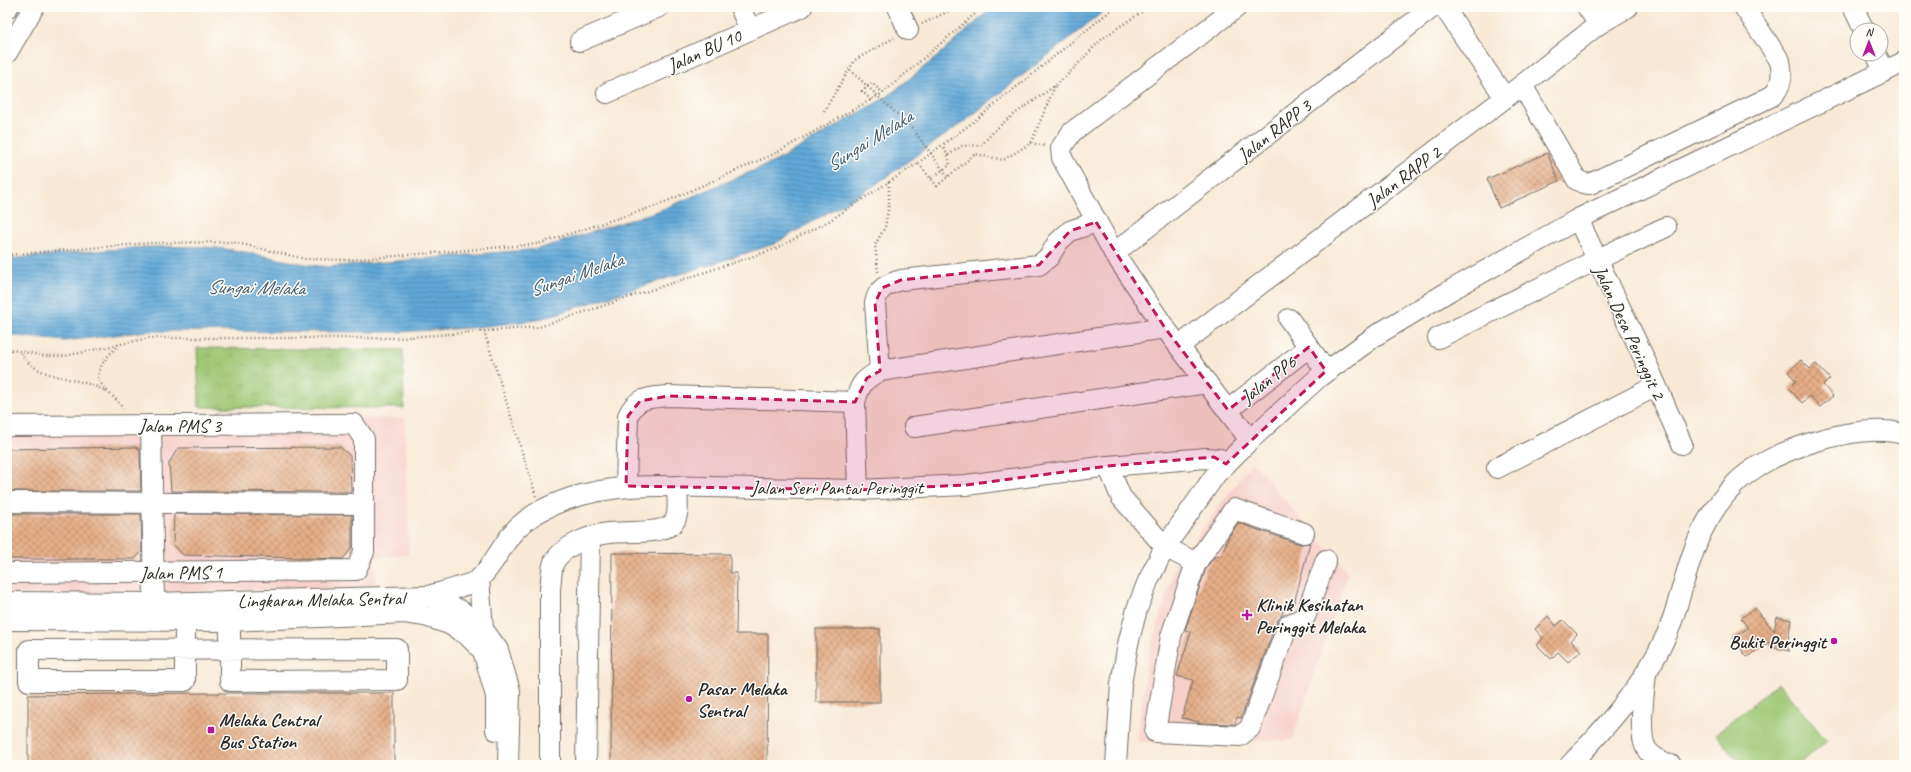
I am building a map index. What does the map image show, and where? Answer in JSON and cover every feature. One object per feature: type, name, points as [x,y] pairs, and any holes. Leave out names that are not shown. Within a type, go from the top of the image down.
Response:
[{"type":"street","points":[[7,53],[34,7]]},
{"type":"street","points":[[580,41],[659,7]]},
{"type":"street","points":[[740,7],[750,30]]},
{"type":"street","name":"Jalan BU 10","points":[[607,94],[802,7]]},
{"type":"street","points":[[898,7],[908,30]]},
{"type":"street","points":[[1237,7],[1078,128],[1065,140],[1062,148],[1062,158],[1114,253],[1165,328],[1250,440]]},
{"type":"street","name":"Jalan RAPP 3","points":[[1114,253],[1433,7]]},
{"type":"street","points":[[1444,7],[1505,98]]},
{"type":"street","points":[[1587,7],[1599,24]]},
{"type":"street","name":"Jalan RAPP 2","points":[[1179,346],[1522,86],[1599,24],[1628,7]]},
{"type":"street","points":[[1522,86],[1577,180],[1590,184],[1772,96],[1778,91],[1782,81],[1780,61],[1744,7]]},
{"type":"street","points":[[1853,7],[1860,22]]},
{"type":"street","points":[[1116,765],[1121,684],[1128,644],[1137,609],[1165,547],[1216,474],[1250,440],[1326,371],[1378,334],[1451,290],[1578,219],[1880,63],[1904,62]]},
{"type":"street","name":"Jalan Desa Peringgit 2","points":[[1578,219],[1682,444]]},
{"type":"street","points":[[880,371],[875,303],[877,295],[882,288],[901,280],[1038,265],[1049,257],[1058,242],[1070,231],[1096,222]]},
{"type":"street","points":[[1438,338],[1666,227]]},
{"type":"street","points":[[1290,319],[1326,371]]},
{"type":"street","points":[[858,490],[855,402],[859,388],[867,378],[880,371],[1165,328]]},
{"type":"street","name":"Jalan PP6","points":[[1228,410],[1309,347]]},
{"type":"street","points":[[914,427],[1206,383]]},
{"type":"street","points":[[1497,468],[1656,386]]},
{"type":"street","points":[[626,486],[628,416],[632,408],[640,401],[668,396],[855,402]]},
{"type":"street","name":"Jalan PMS 3","points":[[7,426],[354,424],[364,439],[363,504]]},
{"type":"street","points":[[151,425],[154,603]]},
{"type":"street","points":[[1570,765],[1616,715],[1646,672],[1667,634],[1702,531],[1717,504],[1738,481],[1764,463],[1798,447],[1840,434],[1887,430],[1904,434]]},
{"type":"street","name":"Jalan Seri Pantai Peringgit","points":[[480,580],[513,533],[531,517],[576,497],[600,490],[626,486],[858,490],[966,485],[1108,466],[1214,457],[1220,459],[1226,464]]},
{"type":"street","points":[[1108,466],[1122,497],[1165,547],[1196,563]]},
{"type":"street","points":[[550,765],[550,589],[554,563],[567,548],[608,533],[659,530],[669,527],[675,521],[677,514],[677,486]]},
{"type":"street","points":[[7,502],[363,504]]},
{"type":"street","name":"Jalan PMS 1","points":[[7,573],[356,570],[364,552],[363,504]]},
{"type":"street","points":[[1304,533],[1234,509],[1196,563],[1171,636],[1156,732],[1240,736],[1250,728],[1288,625],[1305,617],[1326,560]]},
{"type":"street","points":[[586,765],[590,539]]},
{"type":"street","points":[[429,596],[480,580],[483,629]]},
{"type":"street","name":"Lingkaran Melaka Sentral","points":[[7,602],[154,603],[429,596],[460,610],[483,629],[498,650],[510,691],[508,765]]},
{"type":"street","name":"Lingkaran Melaka Sentral","points":[[7,620],[230,621],[405,613],[425,616],[448,624],[467,635],[482,651],[496,696],[496,765]]},
{"type":"street","points":[[185,621],[185,650],[185,681],[29,681],[29,650],[185,650],[230,650],[396,649],[396,680],[230,681],[230,650],[230,621]]},
{"type":"street","points":[[1646,672],[1642,738],[1647,751],[1657,759],[1671,765]]},
{"type":"path","points":[[824,111],[855,60],[908,30],[957,7]]},
{"type":"path","points":[[7,254],[150,243],[234,242],[305,259],[348,260],[538,244],[656,206],[774,154],[883,93],[983,7]]},
{"type":"path","points":[[7,349],[45,356],[65,356],[149,338],[398,338],[538,327],[775,249],[829,221],[942,146],[1115,7]]},
{"type":"path","points":[[948,155],[962,146],[982,145],[994,129],[1012,114],[1055,86],[1102,40],[1149,7]]},
{"type":"path","points":[[850,70],[912,128],[949,178]]},
{"type":"path","points":[[871,100],[862,91],[872,83],[883,93]]},
{"type":"path","points":[[918,162],[937,186],[949,178],[975,154],[1003,160],[1031,143],[1055,86]]},
{"type":"path","points":[[930,178],[950,165],[948,155],[942,146]]},
{"type":"path","points":[[882,288],[876,261],[875,244],[885,227],[889,205],[889,182]]},
{"type":"path","points":[[484,331],[541,512]]},
{"type":"path","points":[[120,344],[98,369],[98,380],[119,402],[125,412],[125,425]]},
{"type":"path","points":[[21,352],[26,362],[39,370],[90,383],[107,391]]},
{"type":"highlighted area","points":[[1096,222],[1165,328],[1228,410],[1309,347],[1326,371],[1226,464],[1214,457],[1108,466],[966,485],[858,490],[626,486],[628,416],[640,401],[668,396],[855,402],[867,378],[880,371],[875,303],[882,288],[901,280],[1039,265],[1070,231]]},
{"type":"shaded area","points":[[405,418],[409,555],[375,557],[376,588],[7,595],[7,419]]},
{"type":"shaded area","name":"Klinik Kesihatan Peringgit Melaka","points":[[1252,462],[1348,573],[1292,740],[1137,742],[1148,656],[1175,567]]},
{"type":"green space","points":[[197,348],[403,350],[404,408],[199,407]]},
{"type":"green space","points":[[1778,683],[1827,741],[1798,765],[1741,765],[1716,734]]},
{"type":"water","name":"Sungai Melaka","points":[[993,7],[1109,7],[965,121],[872,187],[774,244],[537,320],[469,328],[397,332],[148,331],[65,341],[7,335],[7,259],[130,248],[180,246],[235,250],[327,267],[538,249],[658,211],[776,161],[888,96],[938,56]]},
{"type":"building","points":[[1547,153],[1559,181],[1499,208],[1487,179]]},
{"type":"building","points":[[1801,360],[1810,369],[1816,364],[1830,379],[1823,385],[1833,396],[1820,407],[1810,396],[1802,403],[1789,388],[1796,381],[1788,372]]},
{"type":"building","points":[[136,447],[140,450],[141,491],[7,491],[7,449]]},
{"type":"building","points":[[340,447],[350,456],[351,492],[171,491],[169,463],[178,448]]},
{"type":"building","points":[[7,514],[141,514],[142,551],[135,559],[7,559]]},
{"type":"building","points":[[174,514],[352,515],[352,548],[343,559],[183,555],[173,544]]},
{"type":"building","points":[[1238,523],[1300,544],[1310,543],[1294,603],[1287,601],[1281,617],[1277,621],[1241,718],[1237,717],[1235,724],[1203,723],[1182,718],[1193,680],[1177,676],[1191,632],[1185,630],[1206,568],[1216,555],[1221,557],[1229,536]]},
{"type":"building","name":"Pasar Melaka Sentral","points":[[612,553],[730,554],[730,573],[737,573],[736,634],[768,634],[767,765],[611,765]]},
{"type":"building","points":[[1755,608],[1774,631],[1777,617],[1791,620],[1787,647],[1790,651],[1771,647],[1769,642],[1747,657],[1733,638],[1748,628],[1741,618]]},
{"type":"building","points":[[1548,616],[1556,626],[1563,620],[1577,634],[1571,641],[1581,651],[1568,662],[1558,652],[1551,659],[1537,645],[1543,638],[1535,629]]},
{"type":"building","points":[[816,629],[880,629],[880,702],[816,702]]},
{"type":"building","name":"Melaka Central Bus Station","points":[[394,693],[394,765],[28,765],[28,695]]},
{"type":"place","name":"Klinik Kesihatan Peringgit Melaka","points":[[1247,615]]},
{"type":"place","name":"Bukit Peringgit","points":[[1834,641]]},
{"type":"place","name":"Pasar Melaka Sentral","points":[[689,699]]},
{"type":"place","name":"Melaka Central Bus Station","points":[[211,730]]}]
